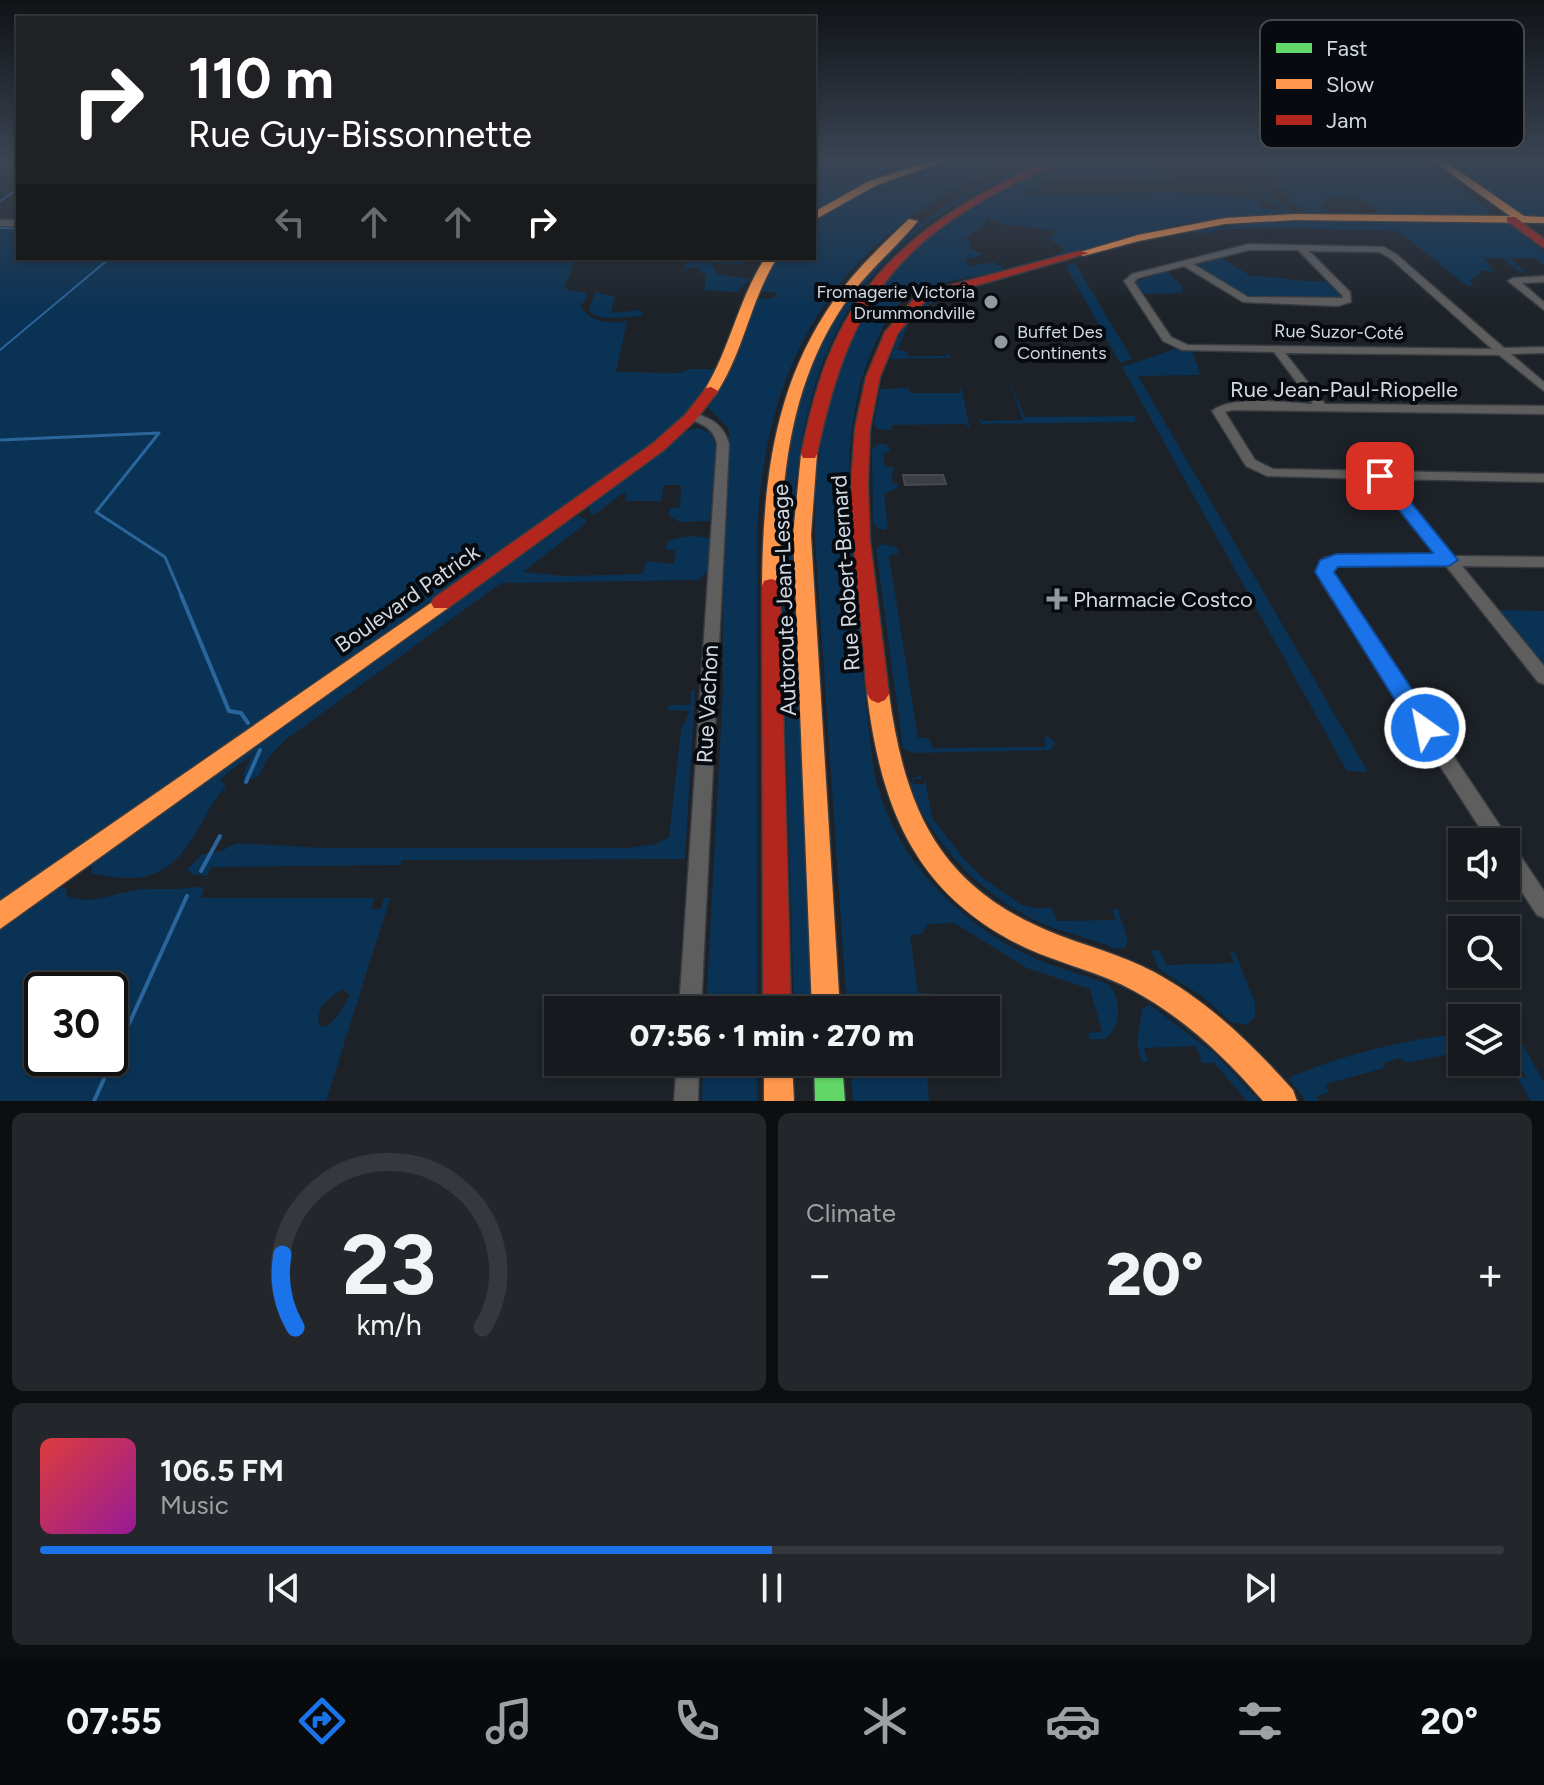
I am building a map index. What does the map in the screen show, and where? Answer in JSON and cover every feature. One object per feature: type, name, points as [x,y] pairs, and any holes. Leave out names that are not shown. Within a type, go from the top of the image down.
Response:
[{"type":"main road","name":"Autoroute Jean-Lesage","points":[[777,996],[771,523],[778,454],[793,387],[805,355],[830,309],[871,258],[928,211]]},
{"type":"main road","name":"Autoroute Jean-Lesage","points":[[825,996],[802,535],[805,466],[818,398],[845,329],[867,293],[894,260],[953,211]]},
{"type":"main road","points":[[1504,211],[1544,236]]},
{"type":"main road","points":[[1505,211],[1544,245]]},
{"type":"main road","name":"Rue Robert-Bernard","points":[[1282,1101],[1231,1045],[1172,997],[1118,969],[1037,940],[992,915],[955,883],[913,829],[896,795],[888,766],[867,580],[860,467],[871,386],[896,320],[918,299],[944,289],[1067,260],[1138,238],[1200,225],[1268,218],[1544,220]]},
{"type":"main road","name":"Boulevard Patrick","points":[[0,916],[660,445],[691,416],[722,373],[746,297],[770,260]]},
{"type":"main road","points":[[778,1076],[779,1101]]},
{"type":"main road","points":[[829,1076],[830,1101]]},
{"type":"street","points":[[1185,263],[1249,247],[1381,249],[1393,256],[1544,388]]},
{"type":"street","points":[[1185,263],[1250,301],[1338,303],[1349,299],[1300,247]]},
{"type":"street","name":"Rue Suzor-Coté","points":[[1185,263],[1135,276],[1129,281],[1167,339],[1176,346],[1502,352],[1516,356],[1544,353]]},
{"type":"street","points":[[1544,279],[1513,281],[1544,307]]},
{"type":"street","points":[[1277,349],[1322,407]]},
{"type":"street","name":"Rue Jean-Paul-Riopelle","points":[[1380,476],[1274,473],[1260,469],[1249,461],[1219,416],[1220,408],[1544,410]]},
{"type":"street","name":"Rue Vachon","points":[[691,416],[714,425],[720,432],[723,444],[691,996]]},
{"type":"street","points":[[1380,476],[1544,478]]},
{"type":"street","points":[[1380,476],[1544,677]]},
{"type":"street","points":[[1491,828],[1324,570],[1328,563],[1341,560],[1544,562]]},
{"type":"street","points":[[1520,872],[1544,908]]},
{"type":"street","points":[[686,1101],[687,1076]]},
{"type":"shaded area","points":[[830,211],[921,211],[861,260],[825,304],[797,353],[777,408],[763,468],[757,534],[757,996],[707,996],[723,689],[723,578],[730,443],[728,428],[708,407],[732,368],[751,298],[770,299],[777,296],[774,292],[754,292],[776,260],[816,260],[816,221]]},
{"type":"shaded area","points":[[937,211],[946,211],[890,257],[856,298],[830,345],[811,399],[799,459],[792,526],[812,996],[794,996],[780,527],[789,435],[815,351],[848,294],[924,220]]},
{"type":"shaded area","points":[[965,211],[1293,213],[1183,223],[1056,258],[1054,256],[1065,250],[1047,237],[1053,236],[1054,230],[1003,224],[987,217],[983,227],[965,238],[972,244],[969,248],[984,254],[964,260],[970,266],[994,262],[1006,270],[946,282],[903,300],[888,316],[878,337],[856,402],[849,469],[851,538],[873,764],[881,796],[893,825],[928,879],[976,924],[1032,957],[1108,984],[1116,997],[1118,1013],[1115,1028],[1105,1039],[1090,1039],[1088,1033],[1102,1032],[1090,989],[1027,968],[954,923],[928,924],[922,934],[910,935],[918,993],[932,993],[932,996],[846,996],[815,538],[818,470],[828,408],[846,352],[872,302],[907,258]]},
{"type":"shaded area","points":[[1303,211],[1329,214],[1306,214]]},
{"type":"shaded area","points":[[1378,211],[1490,213],[1481,216],[1382,215]]},
{"type":"shaded area","points":[[1544,211],[1544,217],[1516,212]]},
{"type":"shaded area","points":[[1288,220],[1510,224],[1544,252],[1544,265],[1535,258],[1514,258],[1511,260],[1526,271],[1518,271],[1503,258],[1484,259],[1494,272],[1478,270],[1481,273],[1470,281],[1474,286],[1467,286],[1398,231],[1274,228],[1226,229],[1201,234],[1190,231]]},
{"type":"shaded area","points":[[0,225],[16,225],[16,260],[574,260],[565,287],[570,291],[587,293],[580,305],[588,315],[600,320],[627,321],[616,372],[680,373],[689,369],[717,369],[684,416],[651,446],[0,904]]},
{"type":"shaded area","points":[[1221,257],[1250,276],[1328,281],[1343,297],[1250,298],[1196,265]]},
{"type":"shaded area","points":[[688,260],[738,260],[744,261],[742,264],[711,263],[717,274],[750,279],[737,292],[704,290],[706,274],[701,270],[697,277],[700,267],[683,269]]},
{"type":"shaded area","points":[[1075,263],[1132,359],[1120,363],[1066,266]]},
{"type":"shaded area","points":[[1167,271],[1183,288],[1181,293],[1144,294],[1135,282]]},
{"type":"shaded area","points":[[956,291],[969,301],[936,300],[912,318],[918,319],[910,320],[897,350],[907,352],[908,356],[947,356],[948,352],[951,358],[890,359],[900,333],[913,314],[930,301]]},
{"type":"shaded area","points":[[595,292],[615,297],[611,313],[639,310],[644,316],[606,318],[592,314],[589,310]]},
{"type":"shaded area","points":[[1175,349],[1193,352],[1200,375],[1138,376],[1368,772],[1347,771],[1122,367]]},
{"type":"shaded area","points":[[1006,373],[1025,417],[1135,416],[1136,422],[981,424],[979,417],[983,421],[1023,420]]},
{"type":"shaded area","points":[[909,388],[910,393],[959,393],[961,388],[970,428],[965,424],[892,425],[891,430],[877,429],[874,424],[880,389]]},
{"type":"shaded area","points":[[697,428],[710,432],[716,446],[710,521],[680,522],[669,516],[670,508],[680,507],[681,485],[664,485],[661,501],[625,501],[626,494],[623,493],[594,515],[590,514],[589,506],[685,431]]},
{"type":"shaded area","points":[[878,444],[886,444],[891,452],[883,453],[885,467],[893,467],[892,483],[897,483],[898,488],[884,494],[888,527],[885,530],[873,522],[872,449]]},
{"type":"shaded area","points":[[577,516],[587,520],[585,524],[523,572],[567,576],[643,574],[646,561],[674,564],[675,551],[666,549],[667,542],[694,536],[710,539],[707,573],[698,580],[501,583],[284,741],[268,758],[258,777],[244,781],[244,772],[252,755],[220,779],[226,787],[185,849],[163,869],[139,878],[91,873],[92,864],[97,858]]},
{"type":"shaded area","points":[[883,544],[897,547],[898,554],[889,556],[918,738],[929,738],[932,748],[1046,747],[1044,739],[1047,736],[1055,742],[1051,750],[914,753],[903,749],[876,549]]},
{"type":"shaded area","points":[[1499,610],[1544,611],[1544,665],[1540,660]]},
{"type":"shaded area","points":[[691,690],[695,690],[685,859],[402,860],[400,865],[211,867],[207,876],[192,874],[187,869],[203,854],[222,851],[236,843],[323,848],[629,848],[656,844],[669,837],[681,730],[690,711],[668,710],[669,705],[690,705]]},
{"type":"shaded area","points":[[921,775],[922,779],[914,779],[913,784],[924,784],[925,779],[932,818],[983,878],[1020,904],[1052,908],[1057,921],[1116,920],[1112,909],[1118,909],[1128,942],[1125,948],[1116,949],[1046,925],[1023,914],[982,886],[948,851],[921,810],[910,788],[913,778]]},
{"type":"shaded area","points":[[58,888],[66,888],[67,896],[84,900],[139,890],[204,888],[201,898],[374,898],[371,909],[381,909],[384,897],[390,898],[326,1101],[0,1101],[0,929]],"holes":[[[342,989],[350,995],[337,1017],[325,1027],[319,1026],[319,1013],[328,1000]]]},
{"type":"shaded area","points":[[1160,950],[1166,965],[1234,963],[1230,952],[1235,952],[1255,1003],[1255,1017],[1246,1025],[1231,1022],[1203,997],[1159,969],[1151,951]]},
{"type":"shaded area","points":[[1150,1005],[1215,1054],[1259,1101],[1247,1101],[1214,1063],[1202,1063],[1196,1046],[1144,1048],[1148,1062],[1142,1062],[1137,1043],[1142,1009]]},
{"type":"shaded area","points":[[1448,1036],[1448,1054],[1407,1063],[1399,1058],[1384,1063],[1381,1069],[1326,1084],[1328,1092],[1317,1097],[1319,1101],[1306,1101],[1288,1078],[1329,1062],[1419,1039]]},
{"type":"shaded area","points":[[1520,1040],[1544,1082],[1544,1101],[1530,1101],[1518,1078],[1526,1078],[1520,1067]]},
{"type":"shaded area","points":[[703,1076],[757,1076],[757,1101],[702,1101]]},
{"type":"shaded area","points":[[851,1076],[927,1076],[929,1101],[853,1101]]},
{"type":"building","points":[[903,475],[943,475],[946,484],[905,485]]},
{"type":"waterway","points":[[0,228],[16,228]]},
{"type":"waterway","points":[[0,350],[108,260]]},
{"type":"waterway","points":[[0,440],[159,433],[96,512],[165,557],[182,597]]},
{"type":"waterway","points":[[181,595],[229,711],[241,713],[248,723]]},
{"type":"waterway","points":[[246,782],[260,750]]},
{"type":"waterway","points":[[201,871],[220,836]]},
{"type":"waterway","points":[[94,1101],[187,896]]},
{"type":"traffic: fast","points":[[829,1076],[830,1101]]},
{"type":"traffic: slow","points":[[816,216],[824,211]]},
{"type":"traffic: slow","points":[[1510,211],[1522,220]]},
{"type":"traffic: slow","points":[[1083,253],[1138,238],[1225,221],[1294,217],[1544,220]]},
{"type":"traffic: slow","points":[[771,586],[775,478],[783,430],[796,385],[815,342],[840,301],[872,261],[913,221]]},
{"type":"traffic: slow","points":[[711,391],[728,359],[753,290],[770,260]]},
{"type":"traffic: slow","points":[[809,454],[802,535],[825,996]]},
{"type":"traffic: slow","points":[[0,916],[441,603]]},
{"type":"traffic: slow","points":[[878,694],[883,735],[903,807],[919,839],[939,868],[964,894],[995,917],[1032,937],[1117,969],[1165,994],[1219,1035],[1282,1101]]},
{"type":"traffic: slow","points":[[778,1076],[779,1101]]},
{"type":"traffic: jam","points":[[809,454],[822,397],[839,348],[861,306],[888,270],[920,238],[957,211]]},
{"type":"traffic: jam","points":[[1511,219],[1544,245]]},
{"type":"traffic: jam","points":[[878,694],[862,541],[860,484],[863,428],[873,377],[892,332],[922,297],[1083,253]]},
{"type":"traffic: jam","points":[[441,603],[658,447],[690,418],[711,391]]},
{"type":"traffic: jam","points":[[771,586],[777,996]]},
{"type":"place","name":"Fromagerie Victoria Drummondville","points":[[991,302]]},
{"type":"place","name":"Buffet Des Continents","points":[[1001,342]]},
{"type":"place","name":"Pharmacie Costco","points":[[1057,599]]},
{"type":"route","points":[[1380,476],[1449,560],[1336,561],[1329,562],[1324,572],[1425,728]]}]
